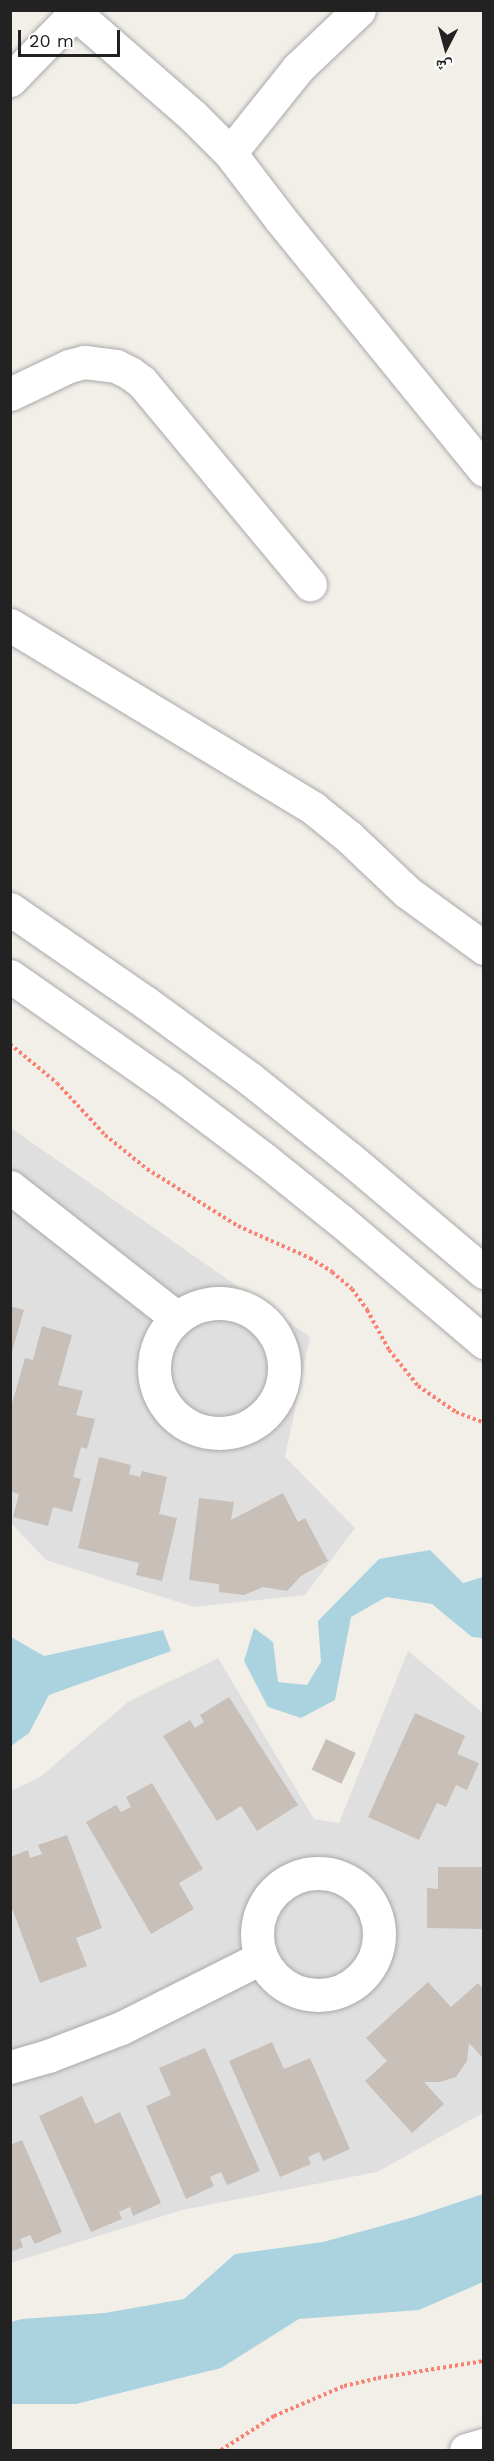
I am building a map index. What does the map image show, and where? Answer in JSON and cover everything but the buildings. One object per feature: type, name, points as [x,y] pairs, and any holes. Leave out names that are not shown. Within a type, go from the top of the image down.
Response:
[{"type":"street","points":[[230,153],[298,68],[359,10]]},
{"type":"street","points":[[10,80],[76,12],[193,116],[230,153],[281,220],[483,470]]},
{"type":"street","points":[[10,394],[69,366],[84,362],[108,364],[130,373],[142,382],[310,584]]},
{"type":"street","points":[[10,625],[313,808],[349,837],[406,892],[483,948]]},
{"type":"street","points":[[10,909],[146,1002],[249,1078],[350,1158],[483,1272]]},
{"type":"street","points":[[10,976],[170,1088],[264,1159],[340,1220],[483,1342]]},
{"type":"street","points":[[10,1187],[91,1247],[177,1318]]},
{"type":"street","points":[[10,2067],[48,2056],[121,2028],[261,1958]]},
{"type":"street","points":[[466,2451],[483,2445]]},
{"type":"path","points":[[10,1044],[57,1083],[105,1135],[147,1169],[238,1226],[310,1258],[332,1272],[352,1289],[367,1310],[388,1350],[418,1386],[456,1412],[483,1423]]},
{"type":"path","points":[[221,2451],[274,2416],[344,2386],[378,2378],[483,2361]]},
{"type":"shaded area","points":[[11,1128],[310,1337],[285,1457],[355,1528],[305,1595],[194,1607],[46,1560],[11,1523]]},
{"type":"shaded area","points":[[408,1651],[483,1713],[483,2113],[377,2172],[182,2210],[11,2263],[11,1791],[40,1777],[128,1702],[218,1658],[314,1819],[339,1823]]},
{"type":"water","points":[[430,1550],[463,1583],[483,1577],[483,1638],[472,1637],[432,1604],[386,1597],[351,1617],[335,1700],[301,1718],[268,1707],[244,1661],[254,1628],[273,1642],[278,1682],[307,1685],[321,1662],[318,1621],[379,1559]]},
{"type":"water","points":[[163,1630],[171,1651],[49,1695],[29,1733],[11,1746],[11,1637],[44,1656]]},
{"type":"water","points":[[483,2194],[483,2282],[419,2310],[299,2319],[221,2368],[76,2404],[11,2404],[11,2322],[22,2319],[105,2313],[184,2299],[235,2254],[323,2242],[414,2217]]}]
